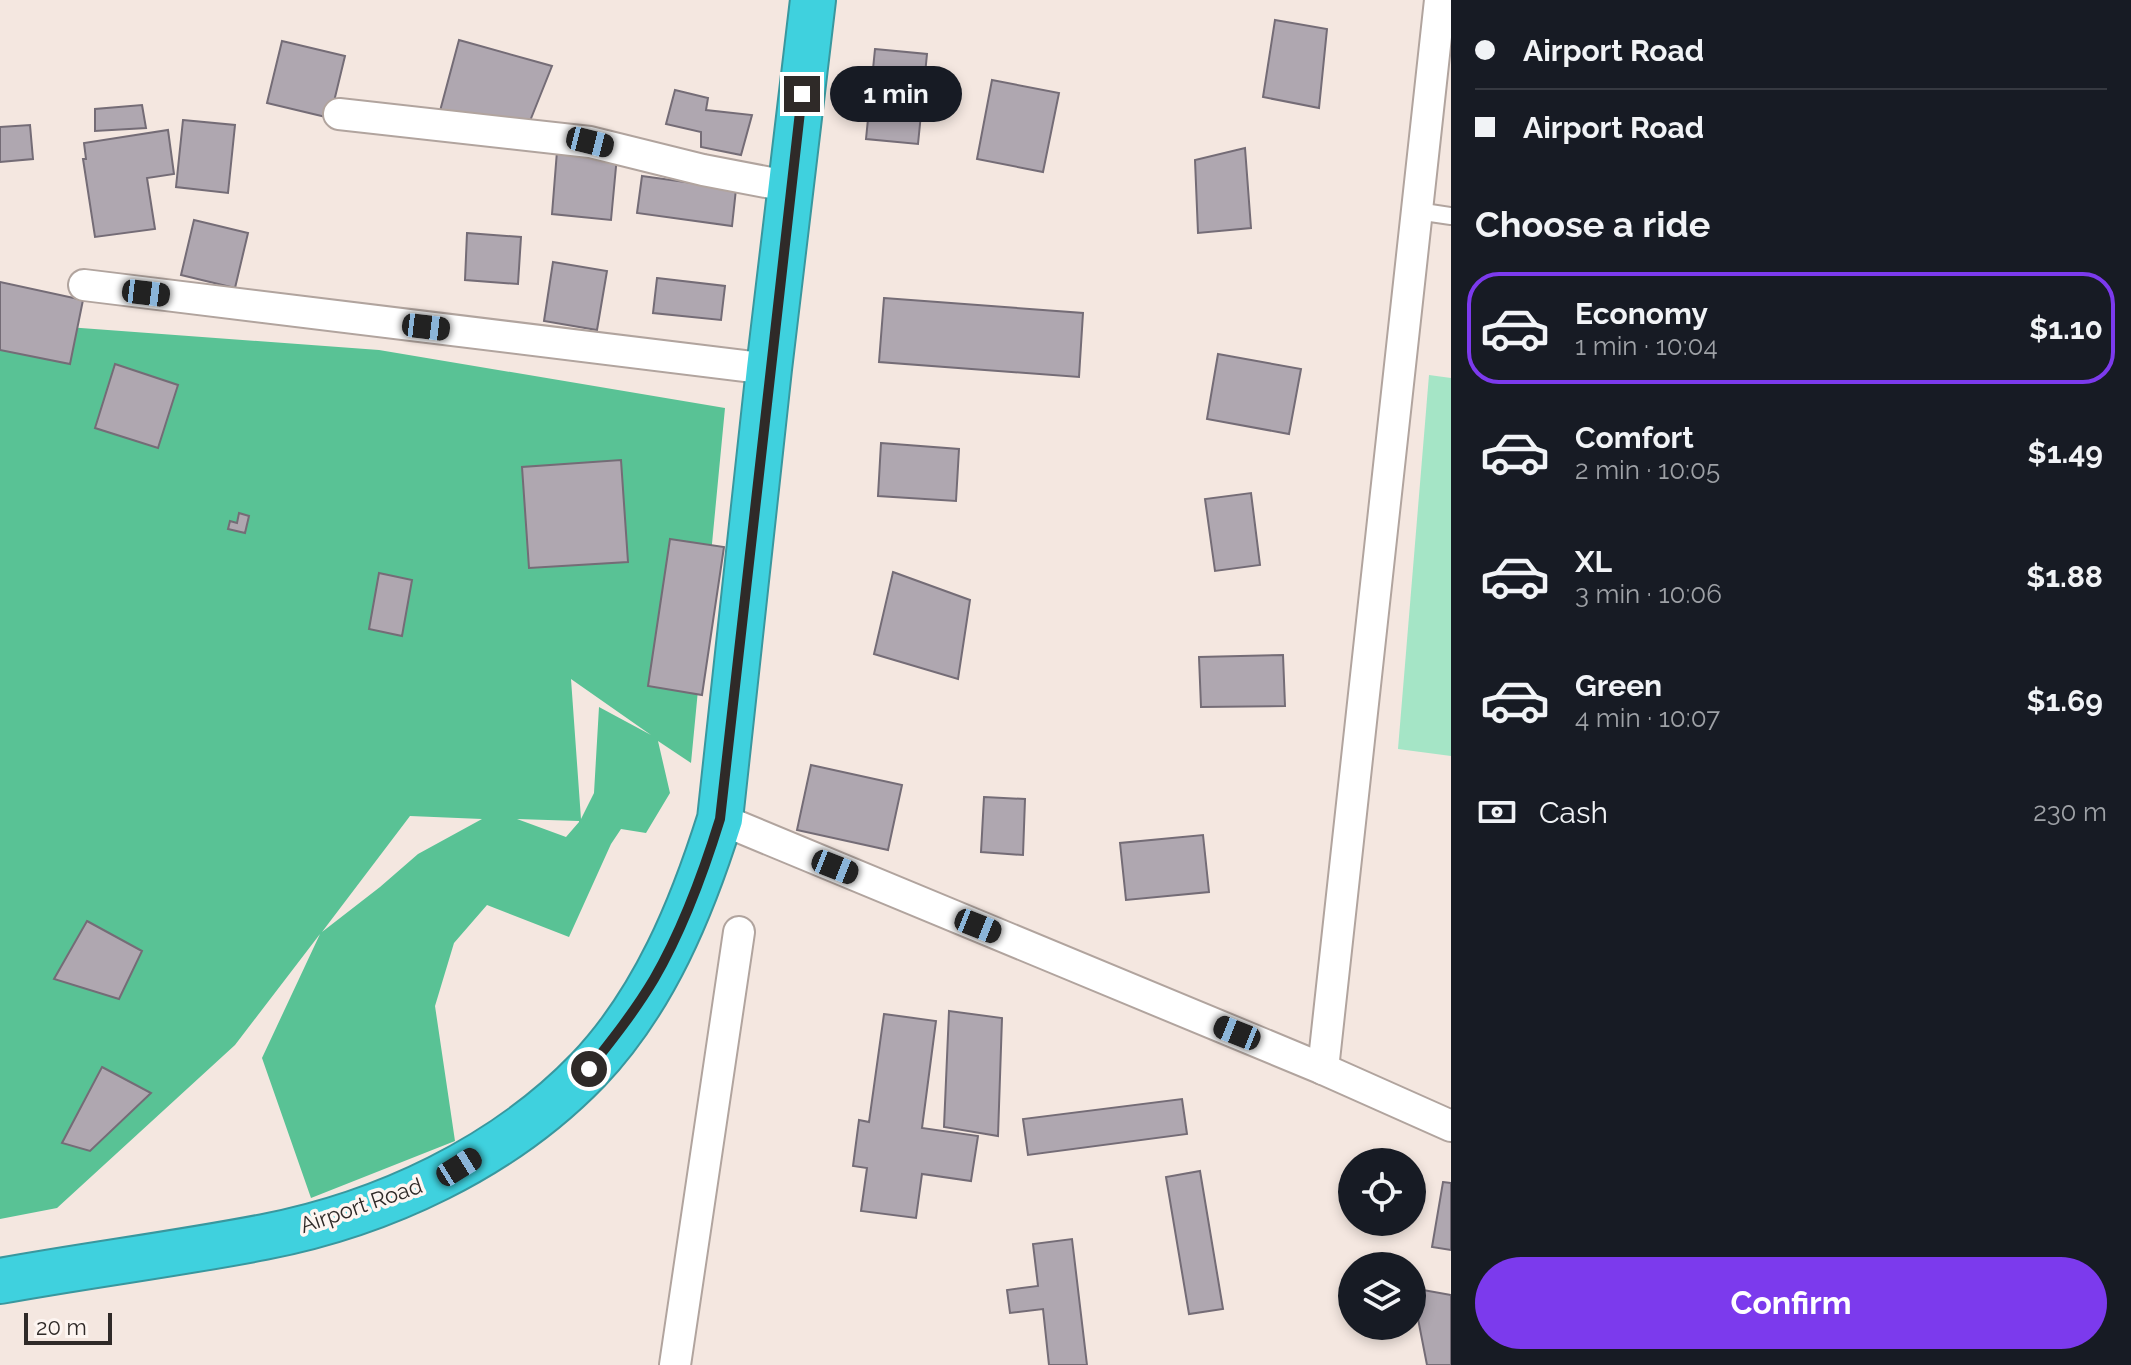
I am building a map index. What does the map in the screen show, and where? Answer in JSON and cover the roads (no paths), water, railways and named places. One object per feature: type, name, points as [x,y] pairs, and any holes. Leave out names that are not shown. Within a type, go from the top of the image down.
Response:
[{"type":"highway","name":"Airport Road","points":[[0,1281],[265,1237],[391,1200],[459,1167],[511,1135],[589,1069],[627,1021],[655,978],[707,861],[720,819],[813,0]]},
{"type":"street","points":[[1323,1069],[1417,211],[1443,9]]},
{"type":"street","points":[[339,114],[590,142],[703,170],[792,187]]},
{"type":"street","points":[[84,285],[769,369]]},
{"type":"street","points":[[720,819],[1323,1069],[1451,1126]]},
{"type":"street","points":[[675,1365],[739,932]]},
{"type":"lane","points":[[1417,211],[1451,216]]}]
